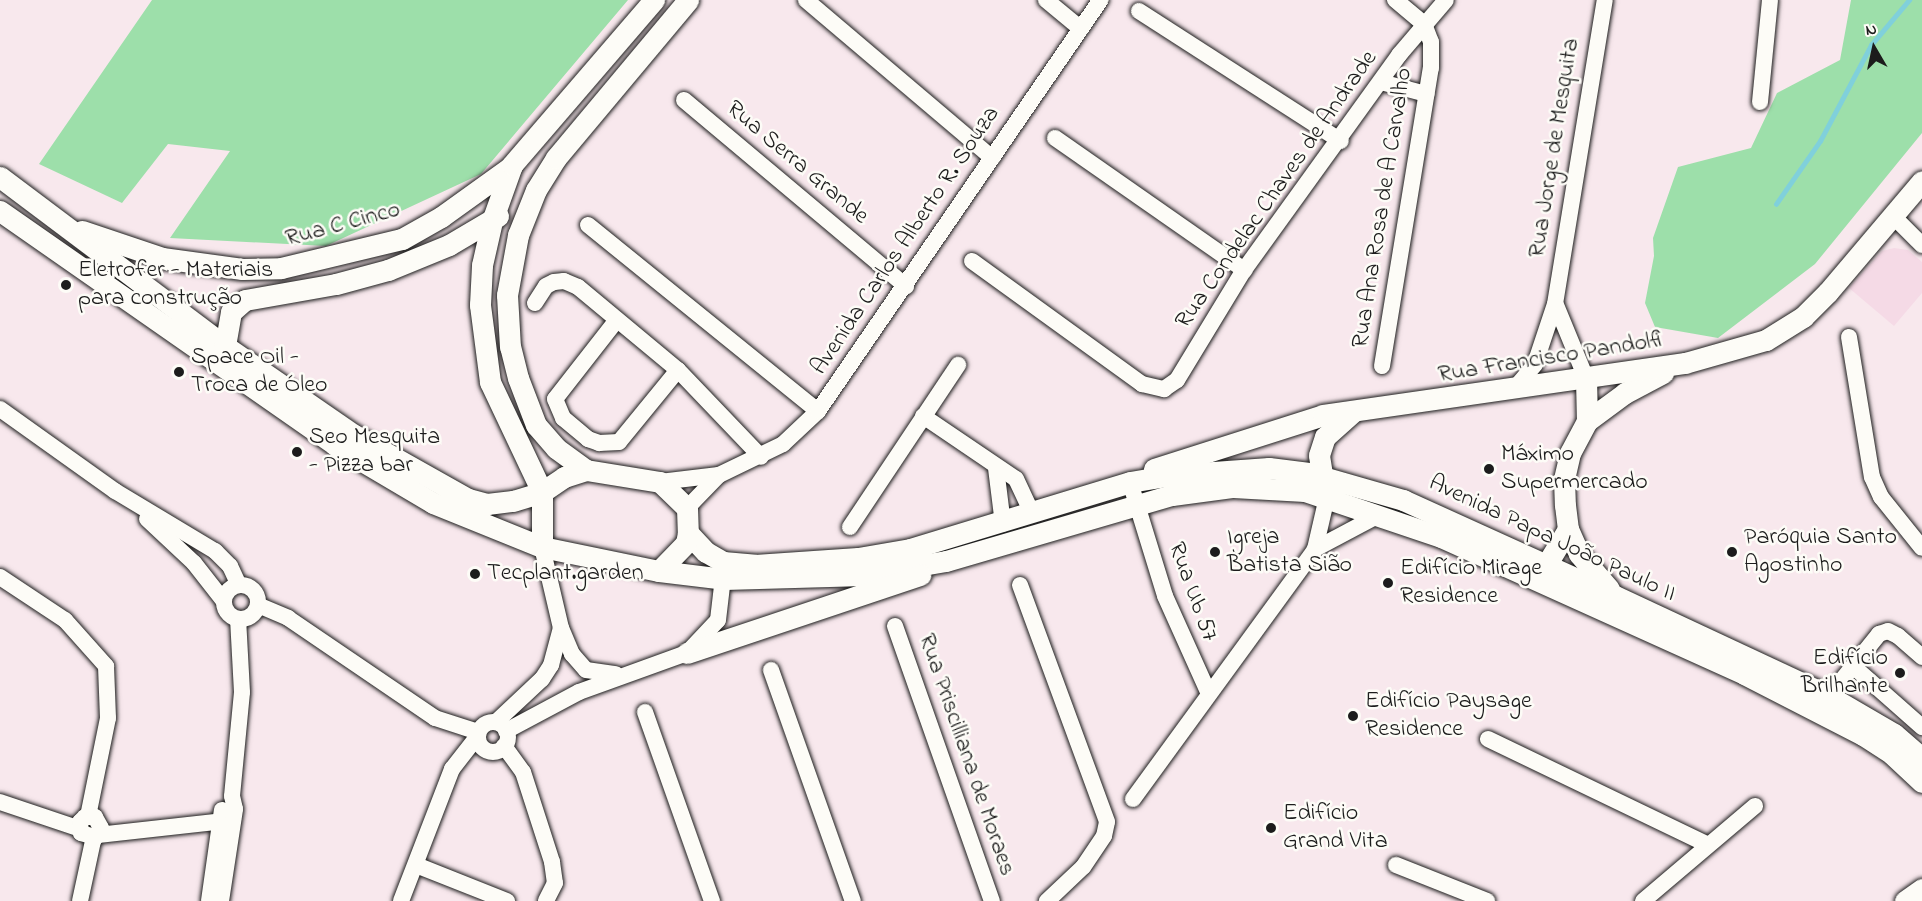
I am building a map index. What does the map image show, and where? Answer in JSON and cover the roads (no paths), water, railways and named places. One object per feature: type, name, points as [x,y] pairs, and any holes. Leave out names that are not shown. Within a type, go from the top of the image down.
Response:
[{"type":"street","points":[[513,501],[523,469],[510,428],[490,382],[483,341],[482,266],[492,221],[512,165],[654,0]]},
{"type":"street","points":[[586,470],[556,448],[536,425],[510,347],[510,274],[518,235],[536,190],[556,158],[688,0]]},
{"type":"street","points":[[806,0],[992,158]]},
{"type":"street","points":[[1046,0],[1081,29]]},
{"type":"street","name":"Avenida Carlos Alberto R. Souza","points":[[719,475],[761,458],[801,431],[818,411],[1101,0]]},
{"type":"street","points":[[1395,0],[1424,24]]},
{"type":"street","name":"Rua Condelac Chaves de Andrade","points":[[972,261],[1142,384],[1164,389],[1177,380],[1244,270],[1341,141],[1424,24],[1446,0]]},
{"type":"street","points":[[1760,102],[1770,0]]},
{"type":"street","name":"Rua Jorge de Mesquita","points":[[1516,387],[1535,364],[1555,304],[1602,4]]},
{"type":"street","points":[[1139,11],[1341,141]]},
{"type":"street","name":"Rua Ana Rosa de A Carvalho","points":[[1382,366],[1426,94],[1431,42],[1424,24]]},
{"type":"street","points":[[1381,82],[1426,94]]},
{"type":"street","name":"Rua Serra Grande","points":[[684,100],[906,286]]},
{"type":"street","points":[[1055,138],[1244,270]]},
{"type":"street","name":"Rua C Cinco","points":[[66,225],[162,258],[242,268],[281,268],[402,239],[441,217],[512,165]]},
{"type":"street","points":[[0,177],[225,346],[354,435],[435,482],[487,504],[513,501],[542,492],[564,477],[586,470],[660,482],[719,475]]},
{"type":"street","name":"Rua Francisco Pandolfi","points":[[1130,482],[1155,468],[1279,426],[1353,412],[1685,363],[1756,343],[1785,330],[1828,292],[1922,181]]},
{"type":"street","name":"Rua C Cinco","points":[[225,346],[231,312],[245,300],[346,281],[388,270],[449,245],[492,221],[536,190]]},
{"type":"street","points":[[0,211],[335,445],[434,502],[542,547],[658,572],[724,570],[864,575],[945,561]]},
{"type":"street","points":[[1893,216],[1917,233],[1922,245]]},
{"type":"street","points":[[588,225],[818,411]]},
{"type":"street","points":[[449,245],[482,266]]},
{"type":"street","points":[[535,303],[546,286],[564,281],[578,287],[616,321],[678,370],[761,458]]},
{"type":"street","points":[[1555,304],[1586,378],[1587,422]]},
{"type":"street","points":[[616,321],[555,399],[563,418],[588,439],[599,443],[619,442],[678,370]]},
{"type":"street","points":[[1849,337],[1872,477],[1881,497],[1922,548]]},
{"type":"street","points":[[1615,596],[1580,554],[1568,529],[1564,479],[1570,453],[1587,422],[1625,393],[1685,363]]},
{"type":"street","points":[[850,527],[958,365]]},
{"type":"street","points":[[0,410],[115,491],[215,551],[230,566],[239,585],[254,591],[258,605],[251,616],[237,619],[225,611],[223,600],[178,546],[115,491]]},
{"type":"street","points":[[1134,799],[1315,549],[1327,497],[1319,455],[1325,437],[1353,412]]},
{"type":"street","points":[[923,416],[996,468],[1016,479],[1032,514]]},
{"type":"street","points":[[510,428],[530,461],[542,492],[542,547],[561,628],[572,654],[586,670],[625,674]]},
{"type":"street","points":[[996,468],[1003,524]]},
{"type":"street","name":"Avenida Papa João Paulo II","points":[[1130,482],[1172,475],[1269,468],[1321,475],[1403,500],[1542,573],[1833,717],[1892,754],[1922,782]]},
{"type":"street","points":[[687,508],[719,475]]},
{"type":"street","points":[[658,572],[673,559],[688,533],[687,508],[660,482]]},
{"type":"street","points":[[724,570],[755,565],[858,558],[910,549],[1003,524],[1130,482]]},
{"type":"street","name":"Rua Ub 57","points":[[1130,482],[1165,596],[1209,694]]},
{"type":"street","name":"Avenida Papa João Paulo II","points":[[945,561],[1135,504],[1233,487],[1305,491],[1615,596],[1829,696],[1894,734],[1922,758]]},
{"type":"street","points":[[1315,549],[1379,515]]},
{"type":"street","points":[[1542,573],[1568,529]]},
{"type":"street","points":[[688,533],[724,570]]},
{"type":"street","points":[[401,901],[452,769],[481,740],[502,733],[558,702],[625,674],[916,577],[945,561]]},
{"type":"street","points":[[687,653],[718,620],[724,570]]},
{"type":"street","points":[[0,577],[65,620],[106,666],[108,718],[80,901]]},
{"type":"street","points":[[223,600],[229,590],[239,585]]},
{"type":"street","points":[[1020,585],[1107,822],[1104,836],[1083,867],[1047,901]]},
{"type":"street","points":[[258,605],[288,618],[435,718],[481,740]]},
{"type":"street","points":[[221,901],[228,811],[242,692],[237,619]]},
{"type":"street","name":"Rua Priscilliana de Moraes","points":[[895,626],[992,901]]},
{"type":"street","points":[[502,733],[551,665],[561,628]]},
{"type":"street","points":[[1829,696],[1854,668],[1879,634],[1888,631],[1922,657]]},
{"type":"street","points":[[1854,668],[1922,727]]},
{"type":"street","points":[[771,670],[853,901]]},
{"type":"street","points":[[645,712],[712,901]]},
{"type":"street","points":[[481,740],[483,725],[502,733],[523,772],[552,862],[555,884],[564,901]]},
{"type":"street","points":[[1488,739],[1708,845]]},
{"type":"street","points":[[0,802],[91,829],[228,811]]},
{"type":"street","points":[[1642,901],[1755,806]]},
{"type":"street","points":[[209,901],[228,811]]},
{"type":"street","points":[[71,901],[91,829]]},
{"type":"street","points":[[416,865],[507,901]]},
{"type":"street","points":[[1396,865],[1487,901]]},
{"type":"street","points":[[546,901],[555,884]]},
{"type":"street","points":[[1905,901],[1922,889]]},
{"type":"waterway","points":[[1776,204],[1820,141],[1871,45],[1909,0]]},
{"type":"place","name":"Eletrofer - Materiais para construção","points":[[66,285]]},
{"type":"place","name":"Space Oil - Troca de Óleo","points":[[179,372]]},
{"type":"place","name":"Seo Mesquita - Pizza bar","points":[[297,452]]},
{"type":"place","name":"Máximo Supermercado","points":[[1489,469]]},
{"type":"place","name":"Igreja Batista Sião","points":[[1215,552]]},
{"type":"place","name":"Paróquia Santo Agostinho","points":[[1732,552]]},
{"type":"place","name":"Tecplant.garden","points":[[475,574]]},
{"type":"place","name":"Edifício Mirage Residence","points":[[1388,583]]},
{"type":"place","name":"Edifício Brilhante","points":[[1900,673]]},
{"type":"place","name":"Edifício Paysage Residence","points":[[1353,716]]},
{"type":"place","name":"Edifício Grand Vita","points":[[1271,828]]}]
